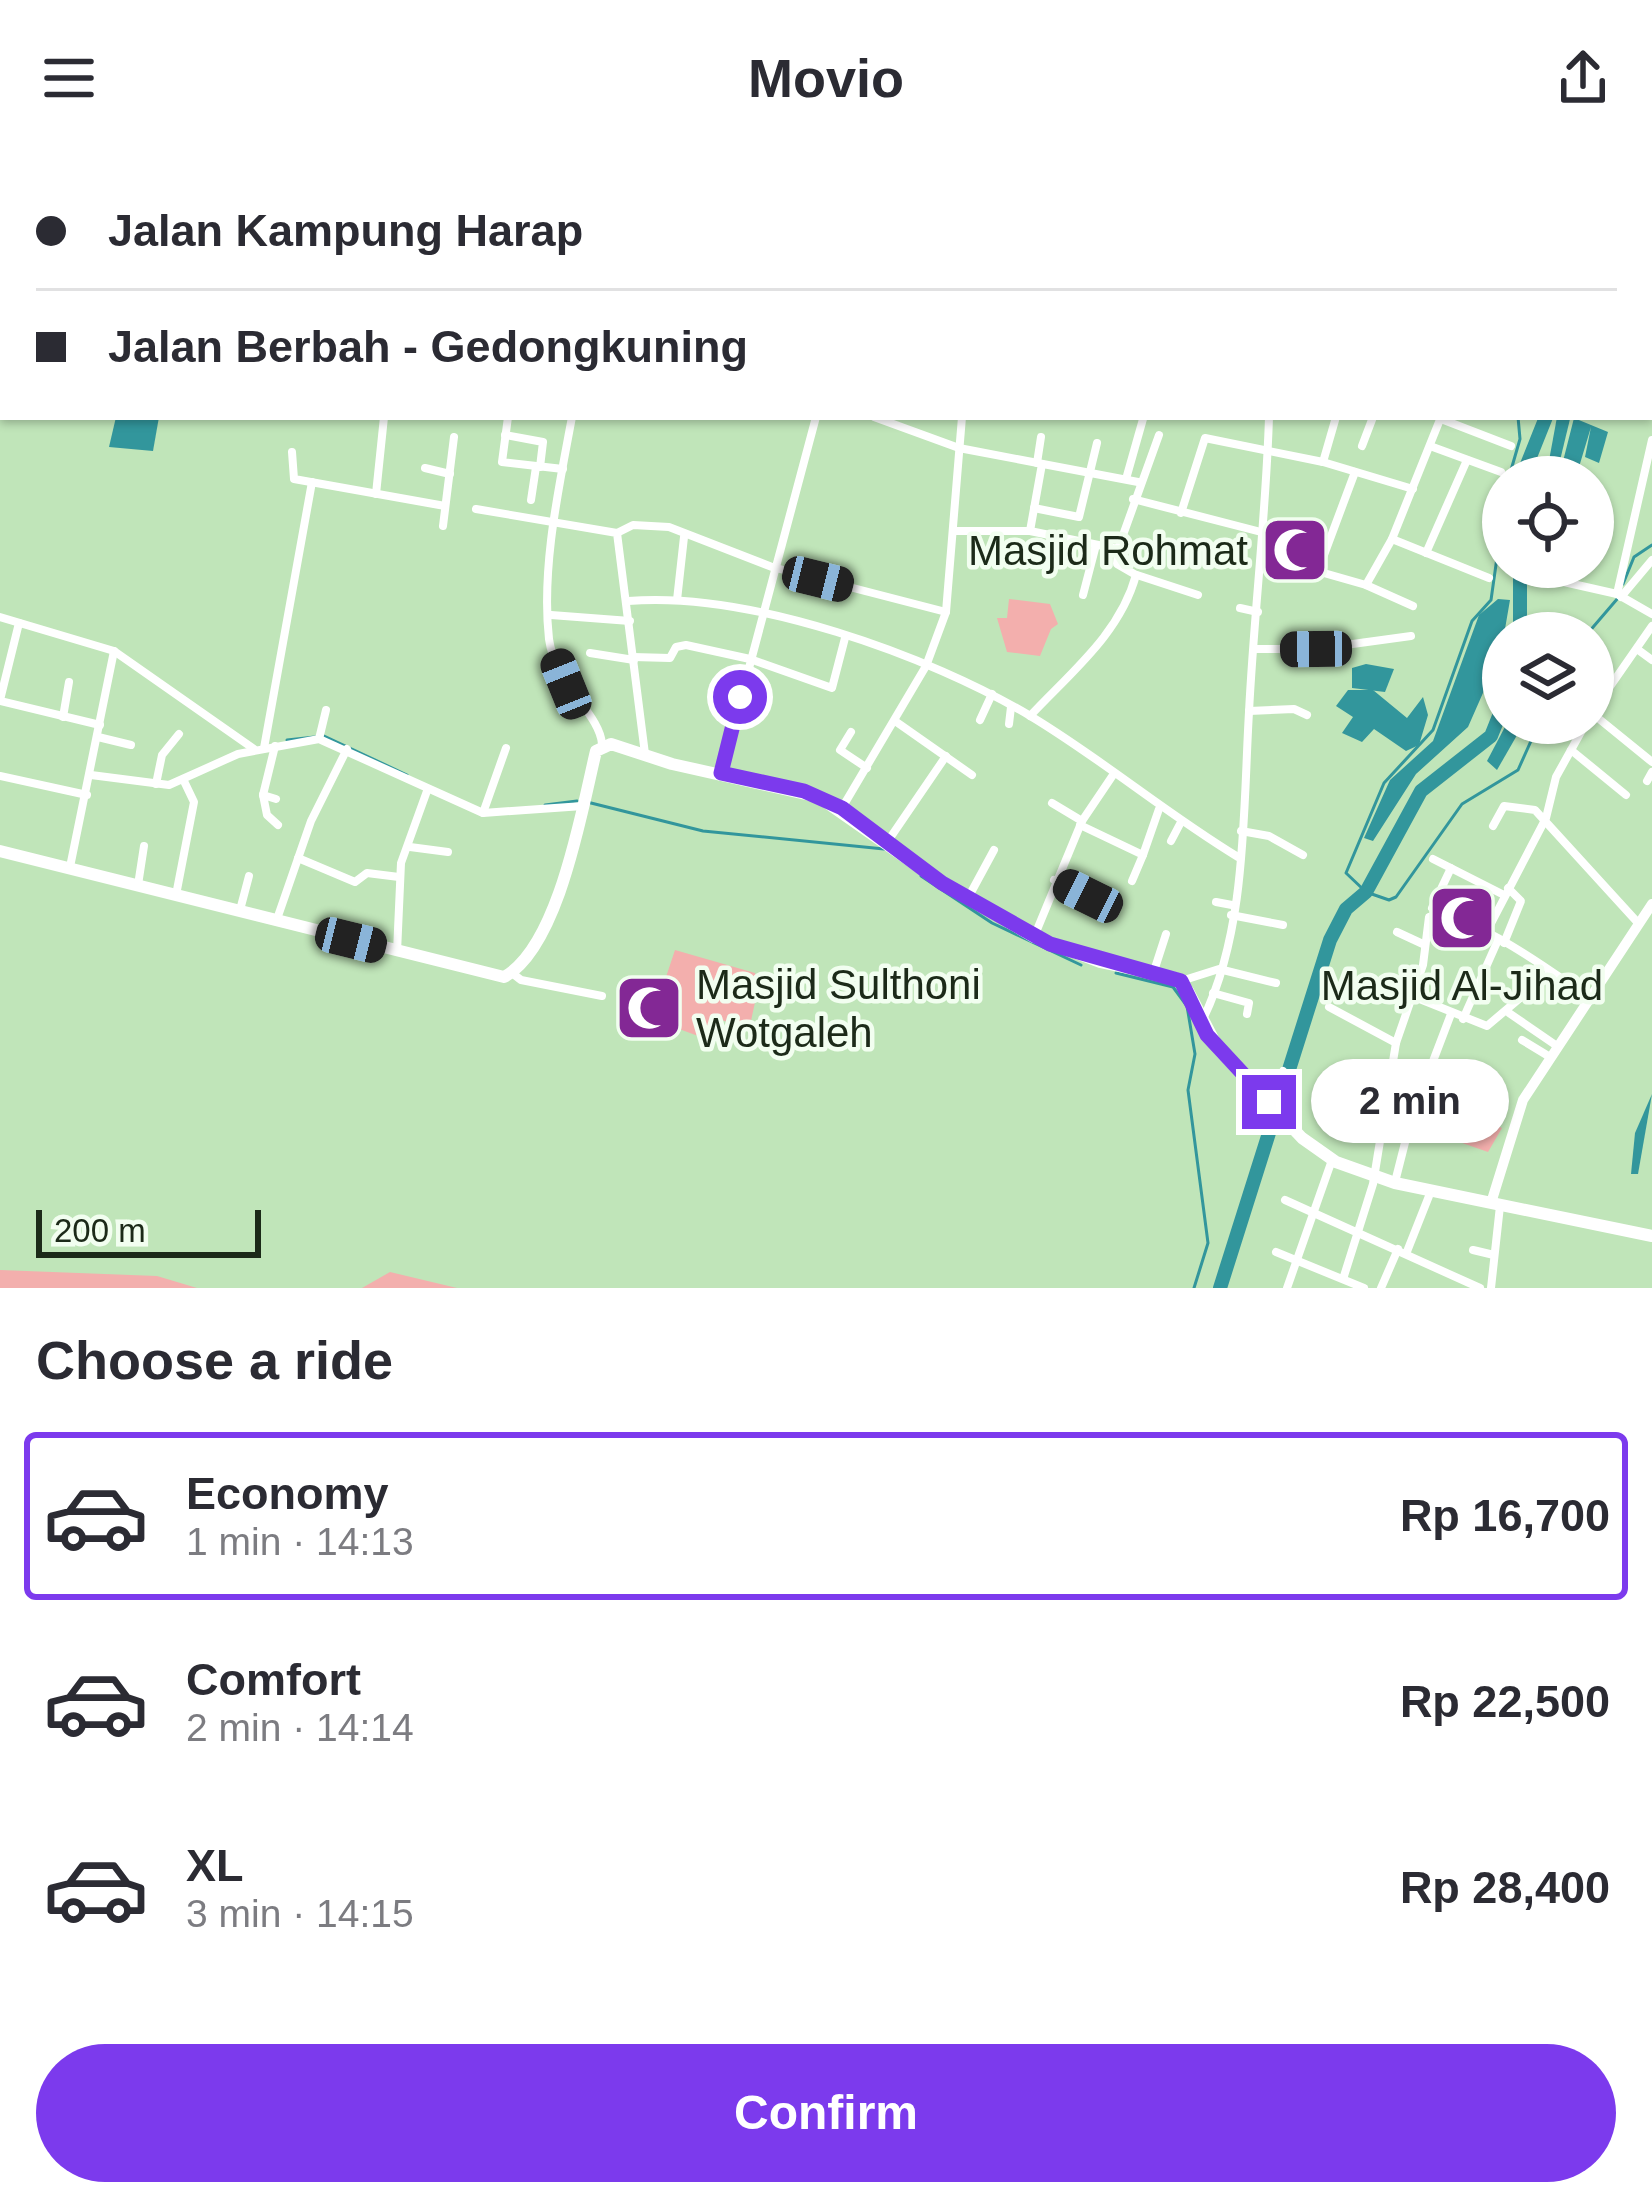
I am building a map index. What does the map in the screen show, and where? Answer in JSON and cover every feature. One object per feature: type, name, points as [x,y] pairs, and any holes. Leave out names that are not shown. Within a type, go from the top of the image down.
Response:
[{"type":"main road","points":[[0,851],[498,977],[512,973],[550,915],[602,744],[804,791],[842,808],[967,899],[1034,937],[1100,962],[1181,981],[1219,1050],[1303,1138],[1333,1159],[1395,1183],[1652,1236]]},
{"type":"street","points":[[376,494],[384,420]]},
{"type":"street","points":[[507,420],[502,462],[562,469]]},
{"type":"street","points":[[571,420],[556,520],[549,639],[576,703],[600,727],[602,744]]},
{"type":"street","points":[[721,773],[772,567],[815,420]]},
{"type":"street","points":[[882,420],[958,448],[1138,482]]},
{"type":"street","points":[[842,808],[926,666],[946,612],[962,420]]},
{"type":"street","points":[[1126,479],[1143,420]]},
{"type":"street","points":[[1201,1022],[1213,993],[1232,910],[1241,831],[1264,556],[1269,420]]},
{"type":"street","points":[[1323,462],[1335,420]]},
{"type":"street","points":[[1362,446],[1372,420]]},
{"type":"street","points":[[1366,584],[1392,539],[1440,420]]},
{"type":"street","points":[[1446,420],[1510,446]]},
{"type":"street","points":[[504,435],[543,442],[530,500]]},
{"type":"street","points":[[1160,435],[1132,499],[1117,564],[1198,595]]},
{"type":"street","points":[[443,526],[454,437]]},
{"type":"street","points":[[1030,531],[1041,437]]},
{"type":"street","points":[[1181,514],[1203,440],[1228,449],[1323,462],[1413,489]]},
{"type":"street","points":[[1619,597],[1652,440]]},
{"type":"street","points":[[1034,508],[1079,517],[1097,443]]},
{"type":"street","points":[[1430,446],[1482,465]]},
{"type":"street","points":[[292,452],[290,474],[312,482],[445,506]]},
{"type":"street","points":[[1426,553],[1467,460]]},
{"type":"street","points":[[425,468],[450,474]]},
{"type":"street","points":[[1318,571],[1355,472]]},
{"type":"street","points":[[259,749],[312,482]]},
{"type":"street","points":[[1132,499],[1265,532]]},
{"type":"street","points":[[476,509],[617,532],[626,526],[664,526],[772,567],[946,612]]},
{"type":"street","points":[[956,532],[1030,531],[1118,549]]},
{"type":"street","points":[[617,532],[645,755]]},
{"type":"street","points":[[677,600],[684,537]]},
{"type":"street","points":[[1392,539],[1482,575]]},
{"type":"street","points":[[1083,595],[1096,544]]},
{"type":"street","points":[[1264,556],[1366,584],[1412,606]]},
{"type":"street","points":[[1619,597],[1652,560]]},
{"type":"street","points":[[1030,716],[1102,641],[1136,575]]},
{"type":"street","points":[[1586,588],[1619,597],[1652,614]]},
{"type":"street","points":[[628,601],[677,600],[760,615],[926,666],[1030,716],[1159,809],[1238,857]]},
{"type":"street","points":[[1240,608],[1258,612]]},
{"type":"street","points":[[550,615],[604,623],[630,620]]},
{"type":"street","points":[[0,617],[114,651],[259,749]]},
{"type":"street","points":[[19,623],[0,701],[100,725]]},
{"type":"street","points":[[1614,682],[1652,626]]},
{"type":"street","points":[[1254,649],[1316,649],[1411,636]]},
{"type":"street","points":[[590,653],[670,658],[680,645],[749,659],[832,688],[845,638]]},
{"type":"street","points":[[1637,649],[1652,660]]},
{"type":"street","points":[[70,868],[114,651]]},
{"type":"street","points":[[62,717],[69,682]]},
{"type":"street","points":[[980,720],[992,694]]},
{"type":"street","points":[[1009,724],[1010,706]]},
{"type":"street","points":[[1249,711],[1294,709],[1307,715]]},
{"type":"street","points":[[320,736],[326,710]]},
{"type":"street","points":[[895,721],[972,775]]},
{"type":"street","points":[[1614,730],[1652,762]]},
{"type":"street","points":[[851,732],[840,750],[867,768]]},
{"type":"street","points":[[156,784],[161,756],[179,734]]},
{"type":"street","points":[[91,775],[156,784],[183,779],[259,749],[320,736],[427,791],[485,810],[584,802]]},
{"type":"street","points":[[98,737],[131,745]]},
{"type":"street","points":[[1486,933],[1546,818],[1556,777],[1574,744]]},
{"type":"street","points":[[275,746],[262,806],[278,825]]},
{"type":"street","points":[[485,810],[506,748]]},
{"type":"street","points":[[276,922],[298,858],[347,749]]},
{"type":"street","points":[[1571,750],[1626,795]]},
{"type":"street","points":[[888,841],[946,756]]},
{"type":"street","points":[[1034,937],[1081,823],[1112,775]]},
{"type":"street","points":[[0,776],[87,795]]},
{"type":"street","points":[[176,895],[194,802],[183,779]]},
{"type":"street","points":[[397,952],[400,877],[427,791]]},
{"type":"street","points":[[263,795],[276,799]]},
{"type":"street","points":[[1052,803],[1143,854]]},
{"type":"street","points":[[1493,826],[1504,806],[1535,810],[1640,924]]},
{"type":"street","points":[[1132,881],[1159,809]]},
{"type":"street","points":[[1171,841],[1181,822]]},
{"type":"street","points":[[1241,831],[1269,836],[1303,855]]},
{"type":"street","points":[[138,885],[143,846]]},
{"type":"street","points":[[410,847],[448,852]]},
{"type":"street","points":[[967,899],[994,850]]},
{"type":"street","points":[[298,858],[355,882],[367,873],[400,877]]},
{"type":"street","points":[[1433,860],[1521,902],[1463,1019]]},
{"type":"street","points":[[1432,908],[1451,868]]},
{"type":"street","points":[[239,911],[249,876]]},
{"type":"street","points":[[1054,880],[1088,896]]},
{"type":"street","points":[[1216,902],[1283,926]]},
{"type":"street","points":[[1491,1288],[1496,1204],[1516,1115],[1652,904]]},
{"type":"street","points":[[1344,1276],[1375,1178],[1396,1043],[1427,946],[1426,925],[1437,915],[1486,933],[1590,998]]},
{"type":"street","points":[[1397,932],[1427,946]]},
{"type":"street","points":[[1154,971],[1166,934]]},
{"type":"street","points":[[1181,981],[1219,969],[1276,983]]},
{"type":"street","points":[[1412,996],[1487,1026],[1509,1013],[1551,972]]},
{"type":"street","points":[[512,973],[520,980],[602,996]]},
{"type":"street","points":[[1213,993],[1249,1003],[1247,1014]]},
{"type":"street","points":[[1329,1007],[1396,1043]]},
{"type":"street","points":[[1509,1013],[1554,1052]]},
{"type":"street","points":[[1395,1183],[1411,1119],[1451,1014]]},
{"type":"street","points":[[1522,1040],[1554,1052]]},
{"type":"street","points":[[1267,1100],[1283,1071]]},
{"type":"street","points":[[1287,1288],[1333,1159]]},
{"type":"street","points":[[1381,1288],[1431,1191]]},
{"type":"street","points":[[1285,1200],[1480,1288]]},
{"type":"street","points":[[1473,1250],[1494,1255]]},
{"type":"street","points":[[1276,1252],[1364,1288]]},
{"type":"shaded area","points":[[1009,599],[1050,604],[1058,624],[1051,629],[1040,656],[1007,652],[997,618],[1007,618]]},
{"type":"shaded area","points":[[675,950],[755,973],[759,984],[749,1030],[719,1019],[709,1040],[652,1019]]},
{"type":"shaded area","points":[[1435,1099],[1502,1128],[1488,1152],[1428,1131]]},
{"type":"shaded area","points":[[0,1270],[157,1276],[197,1288],[0,1288]]},
{"type":"shaded area","points":[[390,1272],[457,1288],[362,1288]]},
{"type":"water","points":[[115,420],[158,420],[153,451],[109,447]]},
{"type":"water","points":[[1556,420],[1570,420],[1561,456],[1550,456]]},
{"type":"water","points":[[1573,420],[1579,420],[1608,432],[1601,456],[1585,456],[1591,427],[1582,456],[1564,456]]},
{"type":"water","points":[[1498,599],[1510,600],[1508,612],[1483,612]]},
{"type":"water","points":[[1482,612],[1482,695],[1468,727],[1416,774],[1373,841],[1364,838],[1390,780],[1433,741]]},
{"type":"water","points":[[1366,664],[1394,669],[1385,692],[1352,688],[1352,668]]},
{"type":"water","points":[[1348,690],[1373,690],[1407,718],[1423,697],[1428,715],[1419,745],[1406,751],[1374,729],[1362,742],[1342,733],[1353,717],[1336,706]]},
{"type":"water","points":[[1496,744],[1512,744],[1497,770],[1487,761]]},
{"type":"water","points":[[1652,1094],[1638,1174],[1631,1174],[1635,1133]]},
{"type":"waterway","points":[[1515,456],[1518,420]]},
{"type":"waterway","points":[[1530,456],[1545,420]]},
{"type":"waterway","points":[[1623,584],[1634,557],[1652,545]]},
{"type":"waterway","points":[[1493,588],[1491,600],[1472,621],[1433,730],[1384,783],[1346,873],[1366,892],[1389,900],[1396,897],[1462,804],[1518,770],[1530,744]]},
{"type":"waterway","points":[[1520,588],[1520,612]]},
{"type":"waterway","points":[[1606,612],[1618,598]]},
{"type":"waterway","points":[[287,740],[324,736],[407,775]]},
{"type":"waterway","points":[[1220,1288],[1330,940],[1346,909],[1366,892],[1421,791],[1482,743]]},
{"type":"waterway","points":[[545,805],[577,801]]},
{"type":"waterway","points":[[587,802],[703,831],[884,849]]},
{"type":"waterway","points":[[921,876],[992,923],[1081,965]]},
{"type":"waterway","points":[[1116,973],[1173,987],[1187,1006],[1195,1054],[1188,1090],[1208,1243],[1194,1288]]},
{"type":"place","name":"Masjid Rohmat","points":[[1295,550]]},
{"type":"place","name":"Masjid Al-Jihad","points":[[1462,918]]},
{"type":"place","name":"Masjid Sulthoni Wotgaleh","points":[[649,1008]]},
{"type":"route","points":[[740,697],[721,773],[804,791],[842,808],[942,883],[1034,937],[1100,962],[1181,981],[1207,1035],[1269,1102]]}]
